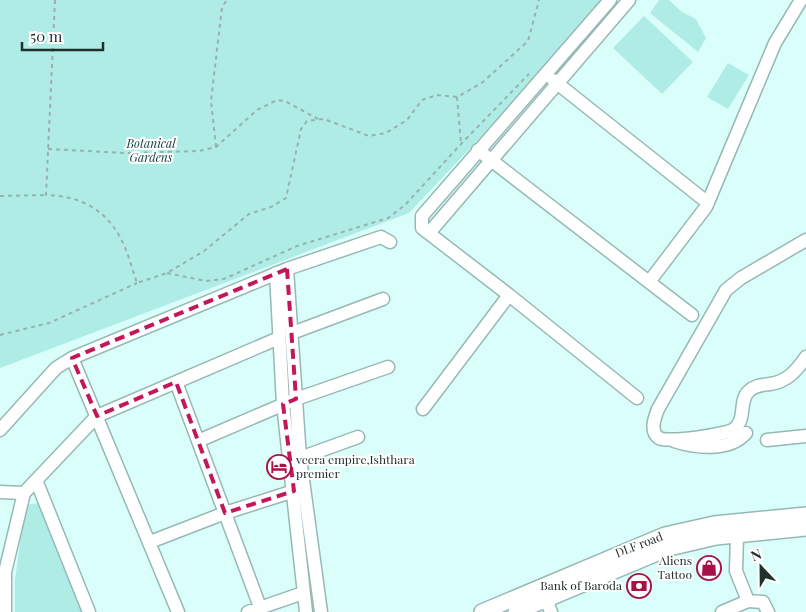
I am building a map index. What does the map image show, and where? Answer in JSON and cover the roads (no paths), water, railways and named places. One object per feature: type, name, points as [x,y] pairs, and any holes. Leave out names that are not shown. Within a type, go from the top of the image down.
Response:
[{"type":"main road","name":"DLF road","points":[[482,612],[665,535],[706,525],[806,515]]},
{"type":"main road","points":[[516,612],[548,606],[669,548],[693,541],[806,528]]},
{"type":"street","points":[[610,0],[422,216],[422,228],[637,398]]},
{"type":"street","points":[[429,234],[629,0]]},
{"type":"street","points":[[649,282],[708,203],[775,43],[801,0]]},
{"type":"street","points":[[546,74],[708,203]]},
{"type":"street","points":[[478,150],[692,315]]},
{"type":"street","points":[[0,430],[56,368],[72,358],[282,271],[323,256],[381,237],[390,242]]},
{"type":"street","points":[[746,433],[734,443],[689,446],[659,438],[656,434],[654,423],[655,416],[726,290],[741,278],[806,240]]},
{"type":"street","points":[[282,271],[292,332],[300,458],[321,612]]},
{"type":"street","points":[[282,271],[279,338],[283,404],[306,612]]},
{"type":"street","points":[[422,409],[509,295]]},
{"type":"street","points":[[292,332],[383,299]]},
{"type":"street","points":[[5,612],[3,572],[24,493],[98,416],[279,338]]},
{"type":"street","points":[[669,440],[721,434],[734,429],[741,420],[744,399],[749,390],[756,386],[786,379],[794,373],[806,357]]},
{"type":"street","points":[[72,358],[98,416],[178,612]]},
{"type":"street","points":[[198,441],[283,404],[388,367]]},
{"type":"street","points":[[176,382],[225,513],[254,610],[303,593]]},
{"type":"street","points":[[300,458],[358,436]]},
{"type":"street","points":[[766,440],[806,436]]},
{"type":"street","points":[[36,480],[89,612]]},
{"type":"street","points":[[150,542],[225,513],[294,490]]},
{"type":"street","points":[[0,492],[24,493]]},
{"type":"street","points":[[737,535],[736,571],[748,601]]},
{"type":"street","points":[[722,612],[748,601],[763,602],[768,612]]},
{"type":"place","name":"veera empire,Ishthara premier","points":[[279,467]]},
{"type":"place","name":"Aliens Tattoo","points":[[709,568]]},
{"type":"place","name":"Bank of Baroda","points":[[639,586]]},
{"type":"park label","name":"Botanical Gardens","points":[[151,151]]}]
